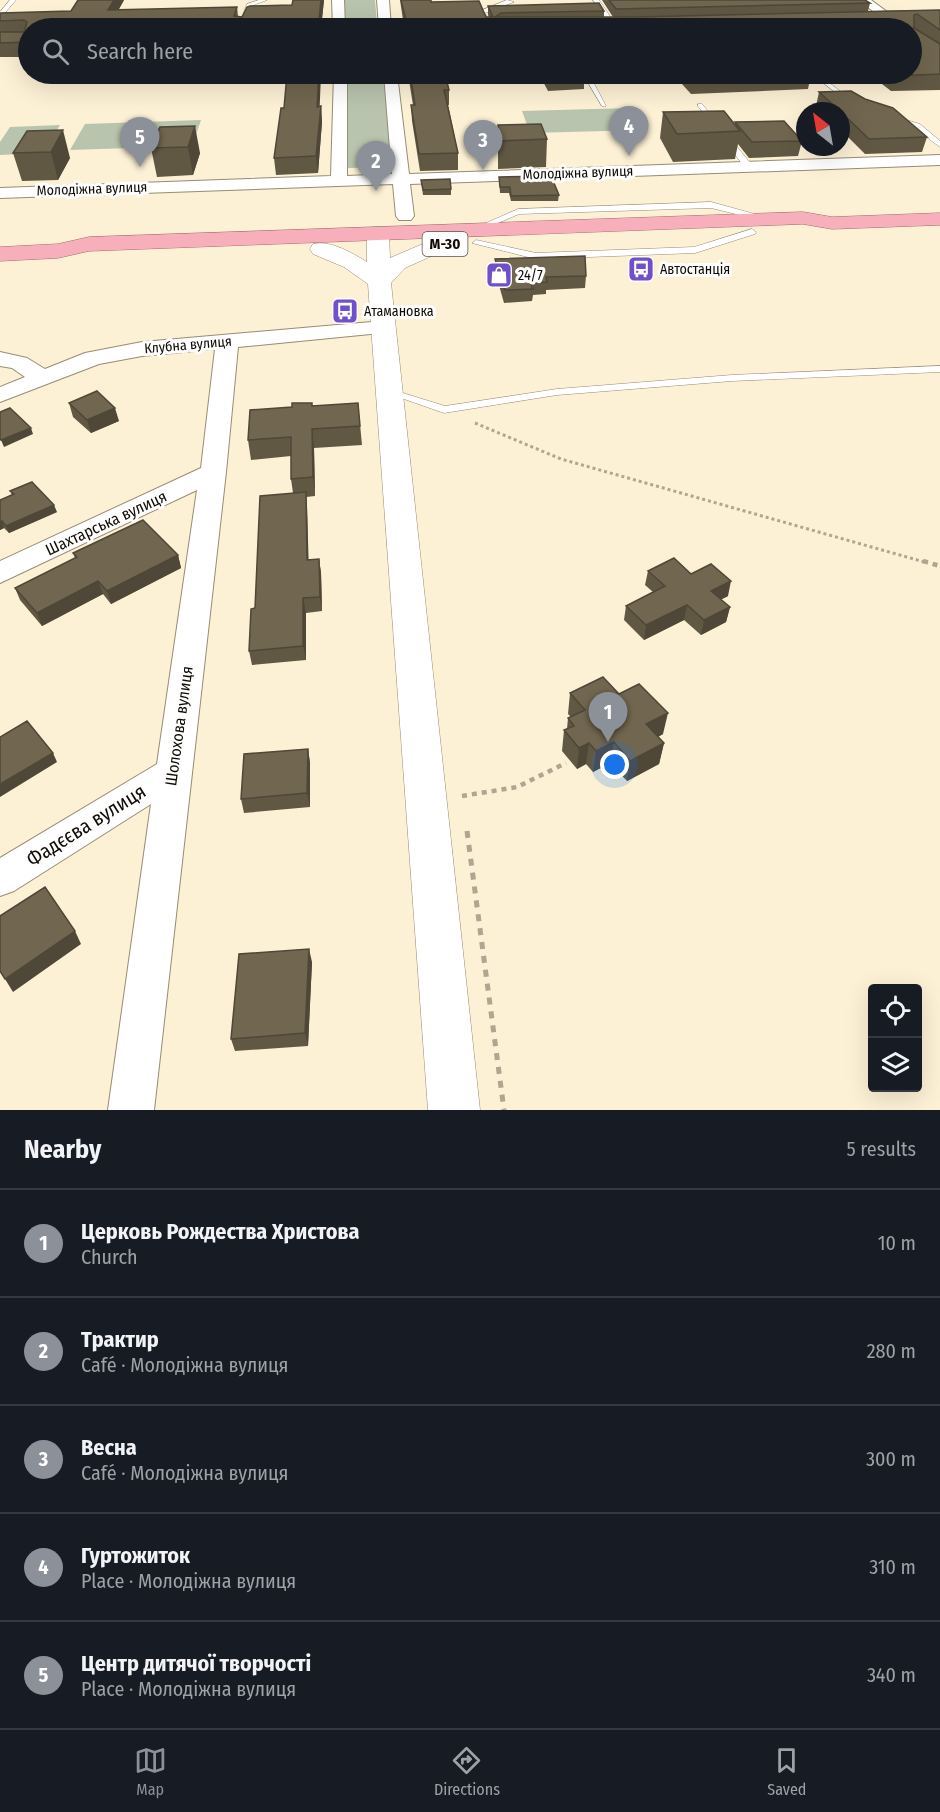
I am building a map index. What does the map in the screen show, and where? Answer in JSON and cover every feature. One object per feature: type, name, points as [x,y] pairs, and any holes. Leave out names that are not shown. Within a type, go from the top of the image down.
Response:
[{"type":"highway","name":"М-30","points":[[0,254],[58,251],[82,258],[327,244],[378,254],[427,241],[475,237],[773,219],[803,218],[832,223],[940,219]]},
{"type":"highway","name":"М-30","points":[[475,237],[812,230],[832,223]]},
{"type":"street","points":[[339,0],[339,18]]},
{"type":"street","points":[[383,0],[384,18]]},
{"type":"street","points":[[864,0],[891,18]]},
{"type":"street","points":[[339,181],[340,84]]},
{"type":"street","points":[[391,84],[405,216]]},
{"type":"street","name":"Молодіжна вулиця","points":[[0,193],[940,160]]},
{"type":"street","points":[[378,254],[397,263],[427,241]]},
{"type":"street","points":[[327,244],[362,267],[378,254]]},
{"type":"street","points":[[378,254],[454,1110]]},
{"type":"street","name":"Клубна вулиця","points":[[0,395],[93,358],[142,349],[383,327]]},
{"type":"street","name":"Шолохова вулиця","points":[[131,1110],[213,472],[227,342]]},
{"type":"street","points":[[0,359],[19,363],[43,378]]},
{"type":"street","name":"Шахтарська вулиця","points":[[0,573],[213,472]]},
{"type":"street","name":"Фадєєва вулиця","points":[[0,879],[173,772]]},
{"type":"lane","points":[[0,21],[0,15],[13,0]]},
{"type":"lane","points":[[244,18],[249,5],[264,0]]},
{"type":"lane","points":[[485,18],[482,12],[511,2],[510,0]]},
{"type":"lane","points":[[596,0],[608,18]]},
{"type":"lane","points":[[592,84],[604,105]]},
{"type":"lane","points":[[828,84],[856,105]]},
{"type":"lane","points":[[700,105],[749,167]]},
{"type":"lane","points":[[885,116],[917,126],[940,145]]},
{"type":"lane","points":[[390,392],[444,410],[580,390],[732,378],[940,369]]},
{"type":"path","points":[[444,410],[561,459],[940,566]]},
{"type":"path","points":[[462,796],[517,787],[566,763]]},
{"type":"green space","points":[[345,0],[375,0],[376,18],[345,18]]},
{"type":"green space","points":[[348,84],[386,84],[393,167],[348,168]]},
{"type":"green space","points":[[630,108],[643,130],[530,133],[522,111]]},
{"type":"green space","points":[[201,120],[192,146],[70,150],[85,124]]},
{"type":"green space","points":[[60,125],[44,153],[0,155],[0,142],[10,127]]},
{"type":"building","points":[[78,0],[114,0],[108,10],[237,7],[234,16],[242,17],[247,7],[250,6],[292,5],[293,0],[321,0],[319,18],[18,18],[18,20],[0,21],[0,13],[71,11]]},
{"type":"building","points":[[401,0],[479,1],[486,17],[637,17],[940,10],[940,30],[917,14],[914,18],[406,18]]},
{"type":"building","points":[[609,0],[865,0],[870,3],[616,9]]},
{"type":"building","points":[[599,3],[604,11],[501,13],[495,17],[488,6]]},
{"type":"building","points":[[0,32],[18,32],[18,42],[0,43]]},
{"type":"building","points":[[922,33],[940,44],[940,74],[922,75]]},
{"type":"building","points":[[286,84],[318,84],[317,107],[321,106],[316,156],[274,158],[281,108],[284,108]]},
{"type":"building","points":[[412,84],[448,84],[449,90],[444,90],[458,153],[419,154],[411,105],[415,105]]},
{"type":"building","points":[[851,91],[865,99],[893,108],[927,137],[869,139],[850,121],[850,102],[830,102],[819,92]]},
{"type":"building","points":[[724,111],[740,131],[677,134],[663,112]]},
{"type":"building","points":[[784,121],[796,134],[796,141],[752,142],[735,122]]},
{"type":"building","points":[[541,124],[547,139],[499,141],[498,125]]},
{"type":"building","points":[[195,126],[188,147],[151,148],[160,127]]},
{"type":"building","points":[[63,130],[51,152],[13,153],[27,131]]},
{"type":"building","points":[[551,176],[559,195],[511,196],[510,187],[500,187],[499,177]]},
{"type":"building","points":[[450,179],[451,189],[423,190],[421,180]]},
{"type":"building","points":[[585,256],[586,276],[546,277],[547,282],[530,283],[533,289],[505,290],[495,259]]},
{"type":"building","points":[[97,391],[115,408],[87,420],[69,403]]},
{"type":"building","points":[[292,403],[312,403],[312,406],[358,403],[360,426],[312,429],[313,477],[291,479],[291,437],[248,440],[250,410],[292,407]]},
{"type":"building","points":[[10,408],[31,428],[1,440],[0,412]]},
{"type":"building","points":[[32,482],[54,505],[6,526],[2,521],[0,522],[0,500],[14,494],[10,491]]},
{"type":"building","points":[[306,492],[307,560],[319,559],[320,597],[303,598],[303,646],[249,651],[251,609],[255,608],[260,496]]},
{"type":"building","points":[[143,520],[178,555],[107,591],[98,581],[37,613],[15,588],[77,557],[73,553]]},
{"type":"building","points":[[674,558],[691,574],[711,564],[731,581],[711,591],[730,607],[704,620],[687,605],[646,625],[626,606],[665,586],[648,571]]},
{"type":"building","points":[[603,677],[619,694],[639,684],[668,713],[646,724],[664,743],[630,761],[614,742],[596,751],[589,743],[579,748],[564,730],[574,726],[568,718],[585,710],[570,693]]},
{"type":"building","points":[[27,721],[53,753],[0,784],[0,737]]},
{"type":"building","points":[[308,749],[307,793],[241,799],[244,754]]},
{"type":"building","points":[[45,887],[75,931],[5,979],[0,971],[0,916]]},
{"type":"building","points":[[309,949],[305,1033],[231,1039],[239,954]]},
{"type":"place","name":"Гуртожиток","points":[[629,156]]},
{"type":"place","name":"Центр дитячої творчості","points":[[140,167]]},
{"type":"place","name":"Весна","points":[[483,170]]},
{"type":"place","name":"Трактир","points":[[376,191]]},
{"type":"place","name":"Автостанція","points":[[641,269]]},
{"type":"place","name":"24/7","points":[[499,275]]},
{"type":"place","name":"Атамановка","points":[[345,311]]},
{"type":"place","name":"Церковь Рождества Христова","points":[[608,742]]}]
